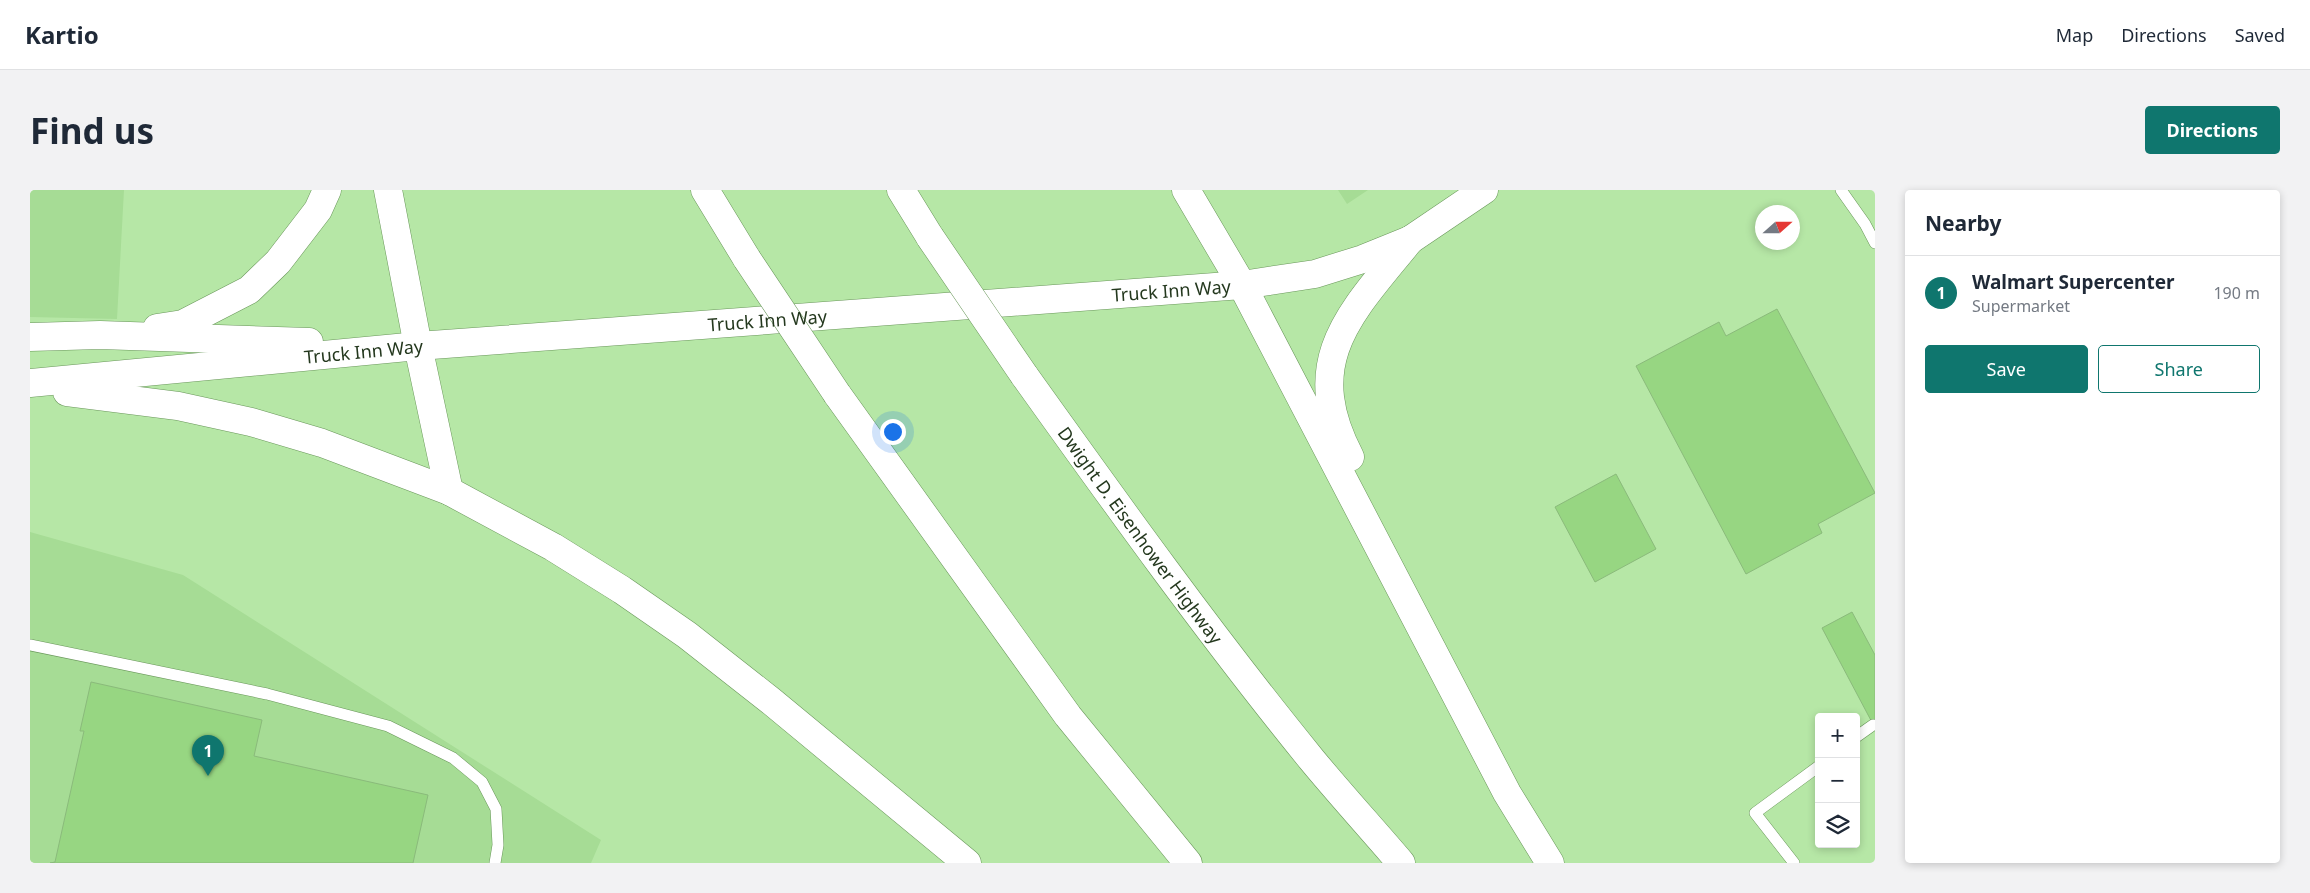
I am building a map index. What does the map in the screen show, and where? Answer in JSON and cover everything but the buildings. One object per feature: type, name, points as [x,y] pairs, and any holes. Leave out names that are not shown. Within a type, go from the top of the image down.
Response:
[{"type":"main road","points":[[100,335],[183,324],[249,290],[278,262],[318,210],[327,190]]},
{"type":"main road","points":[[388,190],[418,346],[449,491]]},
{"type":"main road","points":[[705,190],[747,259],[837,394],[1068,716],[1188,863]]},
{"type":"main road","name":"Dwight D. Eisenhower Highway","points":[[901,190],[930,237],[1024,375],[1140,537],[1225,650],[1313,761],[1401,863]]},
{"type":"main road","points":[[1186,190],[1242,285],[1507,793],[1551,863]]},
{"type":"main road","name":"Truck Inn Way","points":[[30,383],[418,346],[1242,285],[1314,274],[1363,259],[1410,240],[1484,190]]},
{"type":"main road","points":[[1410,240],[1352,312],[1336,345],[1328,380],[1332,413],[1339,438],[1524,792],[1551,863]]},
{"type":"main road","points":[[30,337],[100,335],[418,346]]},
{"type":"main road","points":[[30,389],[143,401],[251,422],[322,443],[449,491],[553,547],[622,590],[687,636],[771,701],[967,863]]},
{"type":"lane","points":[[1841,190],[1865,224],[1875,243]]},
{"type":"lane","points":[[30,645],[267,694],[388,726],[453,758],[482,782],[496,809],[498,845],[495,863]]},
{"type":"lane","points":[[1860,735],[1873,725]]},
{"type":"lane","points":[[1794,863],[1755,813],[1815,769]]},
{"type":"shaded area","points":[[30,190],[124,190],[117,319],[30,317]]},
{"type":"shaded area","points":[[1338,190],[1368,190],[1347,204]]},
{"type":"shaded area","points":[[30,532],[183,575],[601,840],[591,863],[30,863]]},
{"type":"place","name":"Walmart Supercenter","points":[[208,776]]}]
